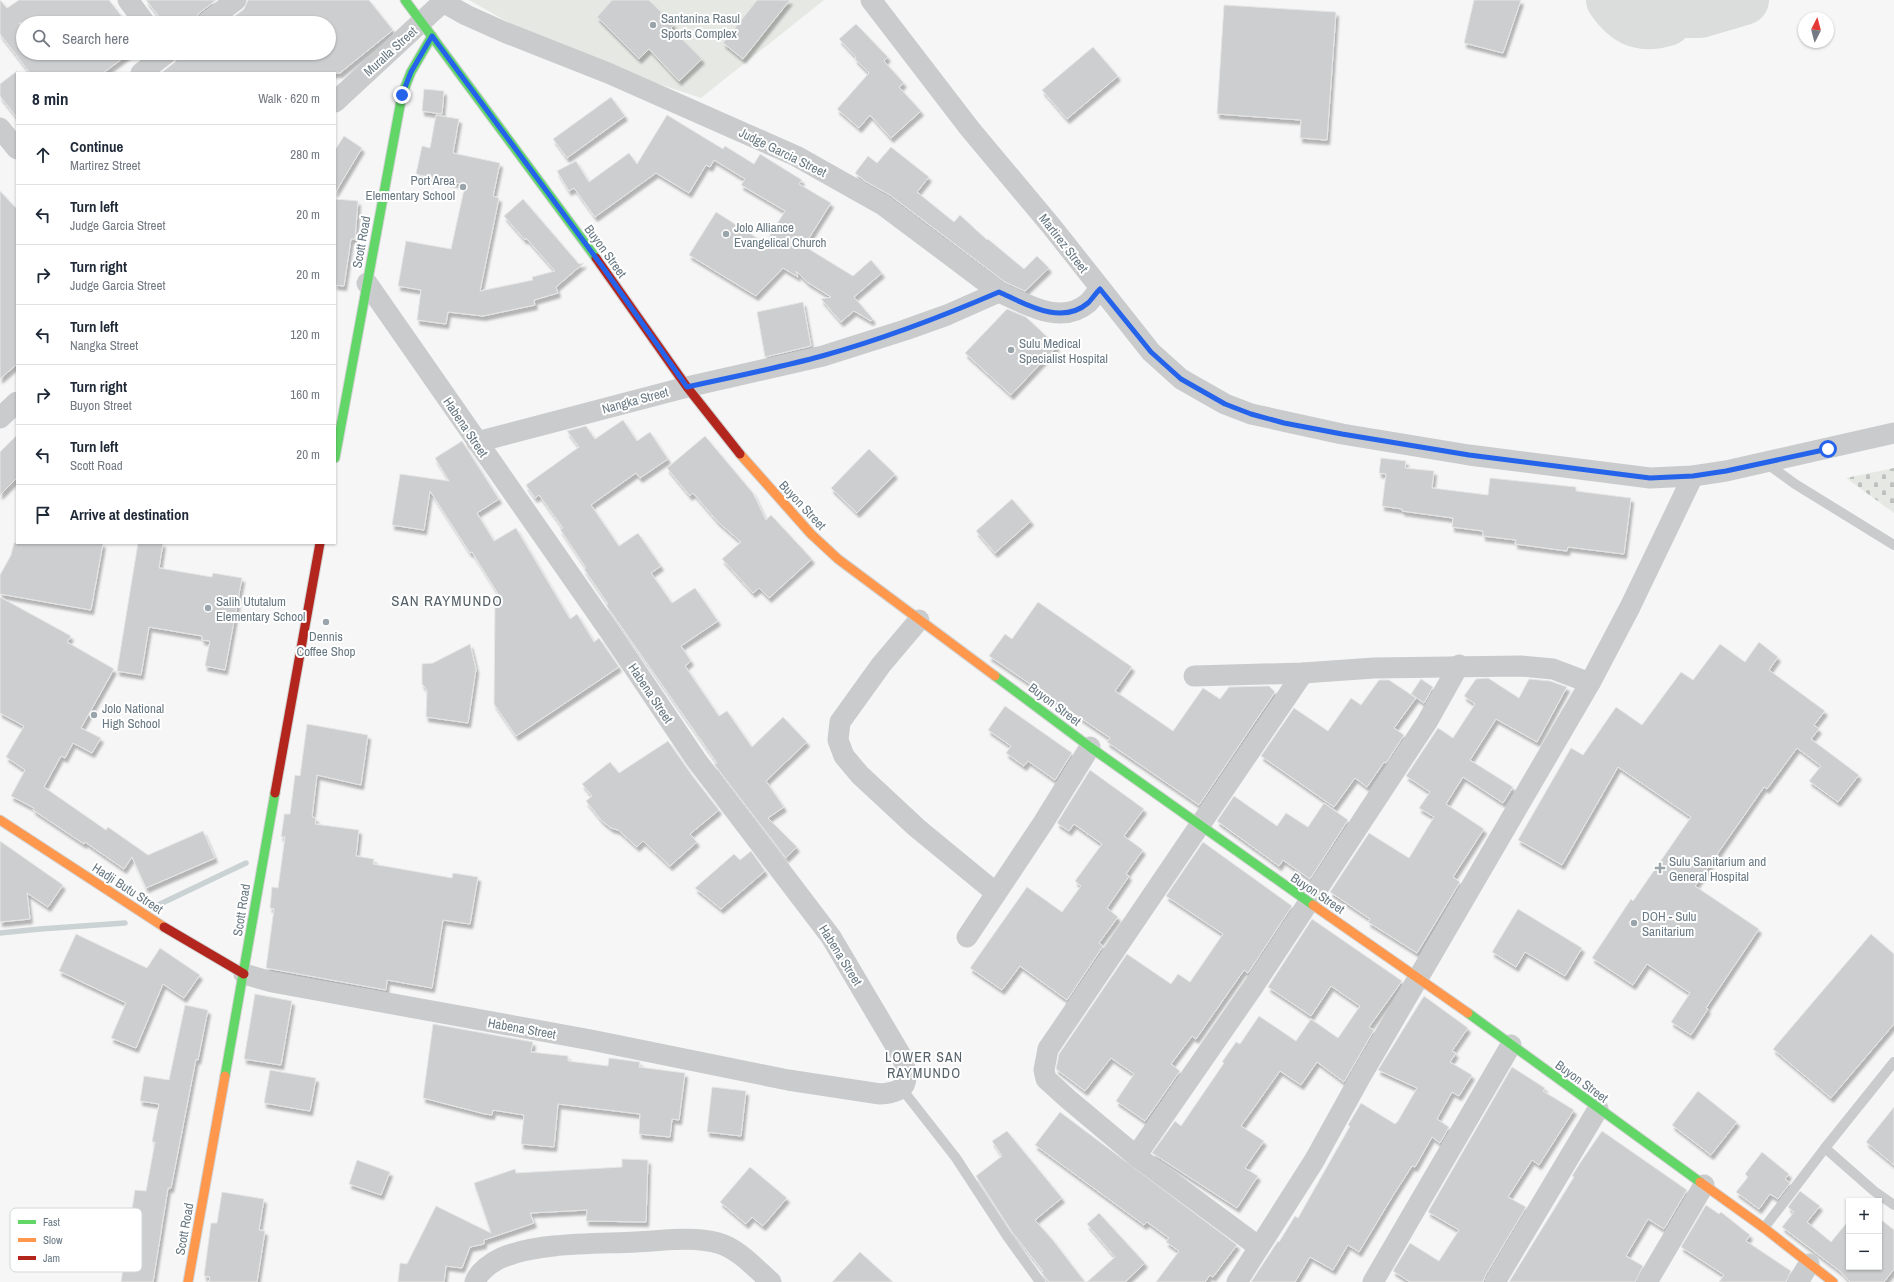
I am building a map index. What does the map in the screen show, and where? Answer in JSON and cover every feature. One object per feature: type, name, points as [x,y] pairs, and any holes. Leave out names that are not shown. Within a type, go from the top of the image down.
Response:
[{"type":"main road","name":"Buyon Street","points":[[405,0],[602,266],[687,387],[756,473],[811,534],[838,558],[919,620],[1090,747],[1308,901],[1419,977],[1598,1109],[1764,1228],[1833,1282]]},
{"type":"main road","name":"Scott Road","points":[[336,452],[366,282],[402,95],[427,29]]},
{"type":"main road","name":"Scott Road","points":[[188,1282],[320,544]]},
{"type":"main road","name":"Hadji Butu Street","points":[[0,820],[155,922],[244,974]]},
{"type":"street","points":[[128,0],[140,16]]},
{"type":"street","points":[[215,16],[236,0]]},
{"type":"street","name":"Martirez Street","points":[[871,0],[970,129],[1052,227],[1151,352],[1168,369],[1206,394],[1251,414],[1342,434],[1469,455],[1650,478],[1693,476],[1766,463],[1894,433]]},
{"type":"street","name":"Muralla Street","points":[[336,101],[427,29],[444,1]]},
{"type":"street","name":"Judge Garcia Street","points":[[444,1],[466,15],[504,32],[608,73],[796,156],[883,205],[999,292],[1042,311],[1058,314],[1070,312],[1088,303],[1100,289]]},
{"type":"street","points":[[142,72],[158,60]]},
{"type":"street","points":[[0,128],[16,147]]},
{"type":"street","name":"Habena Street","points":[[244,974],[295,986],[591,1040],[788,1080],[880,1094],[892,1093],[902,1089],[906,1082],[907,1074],[902,1057],[831,937],[697,761],[610,632],[366,282]]},
{"type":"street","name":"Nangka Street","points":[[477,442],[687,387],[823,356],[947,315],[999,292]]},
{"type":"street","points":[[0,418],[16,403]]},
{"type":"street","points":[[1237,1282],[1314,1161],[1419,977],[1590,684],[1630,606],[1693,476]]},
{"type":"street","points":[[919,620],[881,666],[840,722],[838,740],[844,756],[860,775],[917,828],[996,893]]},
{"type":"street","points":[[1194,676],[1303,673],[1374,668],[1459,665],[1521,666],[1553,669],[1590,684]]},
{"type":"street","points":[[1136,1156],[1253,987],[1308,901],[1427,722],[1459,665]]},
{"type":"street","points":[[1259,1248],[1136,1156],[1046,1079],[1044,1070],[1048,1049],[1303,673]]},
{"type":"street","points":[[967,937],[1044,823],[1090,747]]},
{"type":"street","points":[[1373,1282],[1512,1045]]},
{"type":"street","points":[[1495,1282],[1598,1109]]},
{"type":"street","points":[[1647,1282],[1704,1185]]},
{"type":"street","points":[[475,1282],[476,1278],[481,1272],[495,1261],[527,1250],[550,1247],[666,1240],[706,1241],[724,1245],[737,1253],[771,1282]]},
{"type":"street","points":[[1798,1282],[1809,1264]]},
{"type":"lane","points":[[1766,463],[1795,484],[1894,545]]},
{"type":"lane","points":[[1764,1228],[1825,1148],[1894,1062]]},
{"type":"lane","points":[[902,1089],[956,1158],[1007,1236],[1040,1282]]},
{"type":"lane","points":[[1825,1148],[1894,1206]]},
{"type":"green space","name":"Santanina Rasul Sports Complex","points":[[469,0],[824,0],[701,98],[557,50]]},
{"type":"green space","points":[[1894,468],[1894,513],[1846,478]]},
{"type":"building","points":[[0,0],[7,8],[19,0],[109,0],[122,16],[16,16],[16,55],[0,34]]},
{"type":"building","points":[[146,0],[216,0],[197,16],[159,16]]},
{"type":"building","points":[[248,0],[369,0],[393,30],[340,73],[162,72],[176,60],[336,60],[336,16],[235,16],[244,9]]},
{"type":"building","points":[[612,0],[649,0],[674,25],[671,28],[702,59],[679,81],[649,49],[639,59],[597,17]]},
{"type":"building","points":[[757,0],[790,0],[743,59],[723,43]]},
{"type":"building","points":[[1474,0],[1521,0],[1503,53],[1464,43]]},
{"type":"building","points":[[1224,5],[1336,12],[1327,140],[1300,138],[1301,120],[1217,114]]},
{"type":"building","points":[[856,24],[888,57],[884,61],[904,83],[899,87],[921,111],[891,138],[870,115],[859,128],[837,109],[869,73],[855,59],[856,57],[839,39]]},
{"type":"building","points":[[1093,47],[1118,76],[1067,119],[1042,90]]},
{"type":"building","points":[[20,60],[121,60],[104,72],[29,72]]},
{"type":"building","points":[[17,71],[16,117],[0,96],[0,84]]},
{"type":"building","points":[[424,89],[444,91],[442,114],[422,111]]},
{"type":"building","points":[[611,97],[625,116],[567,158],[553,139]]},
{"type":"building","points":[[436,115],[459,119],[453,153],[500,163],[493,196],[499,198],[480,291],[533,280],[532,277],[555,271],[504,216],[523,199],[579,264],[584,263],[556,287],[558,293],[534,300],[535,305],[483,316],[448,312],[446,324],[417,320],[421,290],[398,286],[406,241],[451,249],[465,185],[416,174],[422,146],[430,148]]},
{"type":"building","points":[[667,115],[723,149],[725,146],[754,164],[760,154],[802,180],[799,184],[831,203],[804,246],[853,276],[871,260],[882,273],[854,297],[873,319],[871,321],[854,311],[841,322],[821,299],[831,297],[807,282],[796,271],[798,277],[783,268],[756,296],[689,255],[716,212],[765,243],[785,211],[741,185],[745,179],[714,160],[710,167],[706,165],[689,193],[656,173],[595,217],[574,188],[569,191],[557,171],[576,161],[589,182],[629,153],[637,164]]},
{"type":"building","points":[[344,136],[362,148],[336,191],[336,148]]},
{"type":"building","points":[[891,147],[929,177],[917,192],[954,222],[960,215],[987,240],[988,239],[1024,269],[1037,256],[1049,268],[1025,291],[1005,282],[890,195],[865,181],[855,173],[868,156],[877,163]]},
{"type":"building","points":[[0,191],[16,208],[16,365],[0,379]]},
{"type":"building","points":[[336,199],[358,201],[355,239],[351,239],[344,286],[336,285]]},
{"type":"building","points":[[803,302],[811,346],[765,357],[757,312]]},
{"type":"building","name":"Sulu Medical Specialist Hospital","points":[[1007,309],[1026,317],[1057,346],[1011,395],[965,353]]},
{"type":"building","points":[[623,420],[637,441],[650,432],[668,459],[640,478],[636,473],[591,505],[619,546],[638,533],[661,566],[651,573],[672,603],[695,588],[718,621],[681,646],[691,661],[685,666],[719,716],[727,711],[752,747],[783,717],[807,742],[766,781],[784,807],[768,818],[797,847],[786,858],[714,764],[717,763],[606,605],[608,604],[584,569],[586,568],[560,529],[563,528],[539,495],[535,498],[526,485],[579,447],[567,431],[586,426],[595,439]]},
{"type":"building","points":[[16,436],[16,479],[0,495],[0,452]]},
{"type":"building","points":[[705,436],[753,493],[766,520],[771,515],[812,559],[769,598],[759,588],[753,593],[722,559],[741,542],[718,522],[693,493],[690,496],[667,468]]},
{"type":"building","points":[[462,441],[499,499],[477,513],[494,541],[516,528],[570,619],[577,614],[594,642],[599,638],[619,667],[516,736],[494,704],[495,600],[500,597],[472,552],[470,553],[430,491],[424,530],[392,525],[400,474],[449,481],[435,458]]},
{"type":"building","points":[[869,449],[895,474],[857,513],[831,488]]},
{"type":"building","points":[[1381,458],[1406,461],[1405,468],[1434,471],[1432,488],[1488,495],[1490,478],[1576,487],[1576,491],[1631,498],[1624,554],[1568,547],[1567,551],[1515,544],[1516,540],[1483,536],[1483,531],[1452,527],[1453,518],[1402,511],[1402,509],[1382,506],[1386,474],[1379,473]]},
{"type":"building","points":[[1012,499],[1031,521],[995,553],[976,531]]},
{"type":"building","points":[[14,543],[103,544],[91,610],[0,594],[0,575],[11,555]]},
{"type":"building","points":[[138,544],[163,544],[159,568],[212,577],[213,573],[242,578],[225,670],[205,666],[210,641],[202,640],[202,636],[149,627],[141,675],[117,671]]},
{"type":"building","points":[[0,597],[71,636],[67,642],[114,669],[81,728],[101,738],[92,753],[73,743],[65,758],[61,756],[44,787],[106,830],[108,827],[148,855],[203,831],[215,858],[146,888],[132,857],[124,869],[85,842],[84,844],[33,810],[34,808],[11,796],[25,770],[6,757],[24,726],[0,713]]},
{"type":"building","points":[[1038,602],[1132,667],[1115,691],[1173,731],[1203,688],[1220,699],[1229,687],[1269,686],[1275,692],[1199,805],[1107,742],[1110,738],[989,656],[1005,634],[1012,639]]},
{"type":"building","points":[[1759,642],[1778,657],[1769,670],[1825,711],[1814,725],[1819,729],[1811,739],[1859,775],[1838,802],[1809,781],[1821,766],[1797,748],[1767,789],[1764,787],[1695,886],[1759,929],[1706,1008],[1708,1009],[1691,1035],[1671,1022],[1690,993],[1647,964],[1633,985],[1592,958],[1631,899],[1633,901],[1691,817],[1618,767],[1562,865],[1518,840],[1571,748],[1583,755],[1616,707],[1642,725],[1681,672],[1693,680],[1720,644],[1745,662]]},
{"type":"building","points":[[470,644],[476,669],[468,723],[426,717],[427,690],[422,684],[422,664],[433,663]]},
{"type":"building","points":[[1488,678],[1519,698],[1529,679],[1550,681],[1567,687],[1537,742],[1496,719],[1470,760],[1513,787],[1503,803],[1463,777],[1446,804],[1484,829],[1453,877],[1460,882],[1417,953],[1368,922],[1370,919],[1330,892],[1369,833],[1409,858],[1434,817],[1419,808],[1430,792],[1406,776],[1438,728],[1453,738],[1475,704],[1464,696],[1476,679]]},
{"type":"building","points":[[1421,679],[1433,687],[1424,703],[1411,694]]},
{"type":"building","points":[[1379,680],[1389,680],[1416,698],[1394,728],[1404,735],[1386,763],[1384,762],[1367,787],[1355,778],[1334,807],[1261,756],[1294,708],[1328,731],[1351,698],[1361,705]]},
{"type":"building","points":[[1005,706],[1072,753],[1055,780],[1028,761],[1024,766],[1006,753],[1011,746],[988,730]]},
{"type":"building","points":[[307,724],[368,735],[361,785],[317,775],[312,817],[316,818],[315,824],[359,830],[356,856],[374,859],[373,864],[452,878],[453,873],[478,877],[470,924],[443,920],[432,988],[387,980],[386,990],[266,968],[274,909],[270,908],[272,887],[278,888],[285,837],[281,837],[284,814],[290,814],[295,775],[300,776]]},
{"type":"building","points":[[668,741],[719,810],[690,834],[697,842],[670,866],[643,841],[637,847],[618,830],[611,828],[602,821],[586,801],[592,796],[582,784],[610,762],[619,773]]},
{"type":"building","points":[[1090,770],[1144,809],[1124,836],[1143,850],[1126,874],[1129,876],[1107,908],[1118,917],[1099,943],[1103,946],[1067,1000],[1020,966],[1002,990],[970,968],[1027,887],[1062,912],[1081,886],[1075,881],[1102,844],[1074,824],[1069,831],[1057,823]]},
{"type":"building","points":[[1234,796],[1277,826],[1286,813],[1308,827],[1324,803],[1348,820],[1310,879],[1283,860],[1279,866],[1217,821]]},
{"type":"building","points":[[0,841],[63,885],[48,907],[27,893],[30,919],[0,922]]},
{"type":"building","points":[[1203,842],[1292,906],[1248,973],[1244,970],[1196,1039],[1192,1036],[1171,1064],[1180,1071],[1145,1121],[1116,1101],[1134,1074],[1111,1058],[1085,1091],[1056,1069],[1059,1054],[1127,954],[1171,984],[1178,974],[1190,982],[1223,934],[1166,896]]},
{"type":"building","points":[[751,851],[765,871],[721,909],[695,888],[734,854],[740,860]]},
{"type":"building","points":[[1518,909],[1582,948],[1565,976],[1525,952],[1516,967],[1492,952]]},
{"type":"building","points":[[1312,919],[1402,981],[1369,1027],[1374,1030],[1344,1082],[1317,1062],[1301,1085],[1280,1071],[1241,1126],[1264,1141],[1245,1168],[1258,1176],[1237,1208],[1152,1153],[1175,1121],[1181,1126],[1224,1063],[1222,1062],[1236,1042],[1240,1044],[1259,1016],[1296,1041],[1311,1019],[1338,1038],[1360,1006],[1331,986],[1311,1016],[1268,987]]},
{"type":"building","points":[[76,934],[147,968],[160,948],[200,975],[184,998],[163,984],[136,1048],[111,1038],[126,1003],[59,971]]},
{"type":"building","points":[[1871,934],[1894,954],[1894,1024],[1831,1098],[1773,1049]]},
{"type":"building","points":[[255,994],[292,1001],[281,1065],[244,1059]]},
{"type":"building","points":[[1424,996],[1468,1028],[1452,1051],[1456,1053],[1450,1062],[1472,1075],[1459,1096],[1452,1092],[1437,1119],[1449,1127],[1440,1143],[1432,1137],[1415,1167],[1412,1166],[1359,1252],[1348,1245],[1333,1270],[1310,1257],[1295,1282],[1251,1282],[1295,1216],[1298,1218],[1350,1126],[1348,1125],[1361,1103],[1395,1124],[1398,1121],[1417,1088],[1378,1070]]},
{"type":"building","points":[[185,1005],[208,1010],[198,1060],[196,1059],[171,1188],[168,1188],[153,1282],[121,1282],[123,1272],[142,1272],[142,1208],[132,1208],[135,1190],[146,1191],[155,1142],[152,1142],[159,1104],[140,1101],[144,1076],[169,1080]]},
{"type":"building","points":[[433,1024],[533,1042],[531,1052],[568,1056],[568,1061],[608,1066],[609,1058],[640,1062],[639,1067],[685,1073],[679,1120],[672,1119],[670,1137],[639,1134],[640,1114],[558,1104],[554,1147],[521,1144],[524,1115],[493,1110],[492,1115],[485,1114],[423,1098]]},
{"type":"building","points":[[1512,1067],[1545,1088],[1543,1091],[1574,1110],[1539,1165],[1532,1160],[1508,1197],[1526,1207],[1485,1276],[1483,1282],[1410,1282],[1393,1271],[1410,1243],[1439,1261],[1459,1230],[1428,1212]]},
{"type":"building","points":[[270,1070],[316,1078],[310,1111],[264,1103]]},
{"type":"building","points":[[712,1087],[746,1091],[741,1136],[707,1132]]},
{"type":"building","points":[[1698,1091],[1737,1122],[1711,1155],[1672,1125]]},
{"type":"building","points":[[1894,1107],[1894,1165],[1866,1142]]},
{"type":"building","points":[[1060,1112],[1237,1245],[1213,1277],[1210,1275],[1205,1282],[1156,1282],[1179,1251],[1166,1242],[1169,1238],[1147,1222],[1144,1225],[1035,1145]]},
{"type":"building","points":[[1007,1131],[1062,1198],[1035,1220],[1052,1239],[1085,1282],[1049,1282],[1041,1272],[1043,1271],[1012,1232],[976,1176],[1002,1156],[992,1141]]},
{"type":"building","points":[[1602,1131],[1687,1190],[1664,1229],[1648,1219],[1626,1256],[1643,1266],[1635,1282],[1509,1282],[1574,1177],[1572,1176],[1580,1163]]},
{"type":"building","points":[[1762,1152],[1789,1174],[1785,1179],[1790,1183],[1778,1199],[1770,1194],[1759,1209],[1736,1192],[1748,1177],[1745,1174]]},
{"type":"building","points":[[622,1159],[648,1160],[646,1222],[586,1221],[587,1210],[530,1213],[534,1223],[484,1240],[484,1244],[470,1247],[462,1268],[446,1266],[444,1282],[398,1282],[400,1263],[407,1264],[436,1206],[491,1233],[474,1183],[515,1169],[516,1173],[622,1167]]},
{"type":"building","points":[[357,1160],[390,1172],[381,1195],[349,1184]]},
{"type":"building","points":[[750,1167],[787,1198],[763,1226],[752,1217],[746,1224],[720,1202]]},
{"type":"building","points":[[1800,1191],[1820,1206],[1807,1222],[1831,1242],[1846,1224],[1846,1270],[1882,1270],[1882,1220],[1894,1230],[1894,1269],[1884,1282],[1850,1282],[1841,1272],[1782,1227],[1794,1212],[1788,1207]]},
{"type":"building","points":[[222,1192],[264,1199],[259,1230],[265,1231],[257,1282],[209,1282],[210,1277],[204,1276],[211,1223],[217,1223]]},
{"type":"building","points":[[1706,1205],[1719,1214],[1721,1212],[1750,1235],[1746,1241],[1791,1271],[1786,1282],[1719,1282],[1724,1275],[1681,1247]]},
{"type":"building","points":[[1099,1213],[1145,1263],[1125,1282],[1087,1282],[1115,1257],[1087,1224]]},
{"type":"building","points":[[860,1252],[893,1282],[832,1282]]},
{"type":"waterway","points":[[158,905],[246,863]]},
{"type":"waterway","points":[[0,933],[125,923]]},
{"type":"taxiway","points":[[1611,0],[1622,14],[1635,22],[1649,24],[1667,21],[1655,0]]},
{"type":"taxiway","points":[[1659,0],[1677,13],[1700,13],[1744,0]]},
{"type":"traffic: fast","points":[[405,0],[596,258]]},
{"type":"traffic: fast","points":[[336,453],[402,95],[411,72],[432,36]]},
{"type":"traffic: fast","points":[[995,676],[1090,747],[1313,905]]},
{"type":"traffic: fast","points":[[225,1076],[275,793]]},
{"type":"traffic: fast","points":[[1468,1013],[1700,1182]]},
{"type":"traffic: slow","points":[[740,454],[811,534],[838,559],[995,676]]},
{"type":"traffic: slow","points":[[0,820],[164,927]]},
{"type":"traffic: slow","points":[[1313,905],[1468,1013]]},
{"type":"traffic: slow","points":[[188,1282],[225,1076]]},
{"type":"traffic: slow","points":[[1700,1182],[1764,1228],[1833,1282]]},
{"type":"traffic: jam","points":[[596,258],[687,387],[740,454]]},
{"type":"traffic: jam","points":[[275,793],[320,544]]},
{"type":"traffic: jam","points":[[164,927],[244,974]]},
{"type":"place","name":"Santanina Rasul Sports Complex","points":[[653,25]]},
{"type":"place","name":"Port Area Elementary School","points":[[463,187]]},
{"type":"place","name":"Jolo Alliance Evangelical Church","points":[[726,234]]},
{"type":"place","name":"Sulu Medical Specialist Hospital","points":[[1011,350]]},
{"type":"place","name":"Salih Ututalum Elementary School","points":[[208,608]]},
{"type":"place","name":"Dennis Coffee Shop","points":[[326,622]]},
{"type":"place","name":"Jolo National High School","points":[[94,715]]},
{"type":"place","name":"Sulu Sanitarium and General Hospital","points":[[1660,868]]},
{"type":"place","name":"DOH - Sulu Sanitarium","points":[[1634,923]]},
{"type":"district","name":"SAN RAYMUNDO","points":[[447,601]]},
{"type":"district","name":"LOWER SAN RAYMUNDO","points":[[924,1066]]},
{"type":"route","points":[[402,95],[411,72],[432,36],[508,141],[602,266],[687,387],[823,356],[947,315],[999,292],[1042,311],[1058,314],[1070,312],[1080,308],[1088,303],[1100,289],[1151,352],[1168,369],[1181,379],[1225,404],[1251,414],[1284,423],[1469,455],[1650,478],[1693,476],[1726,471],[1828,449]]}]
